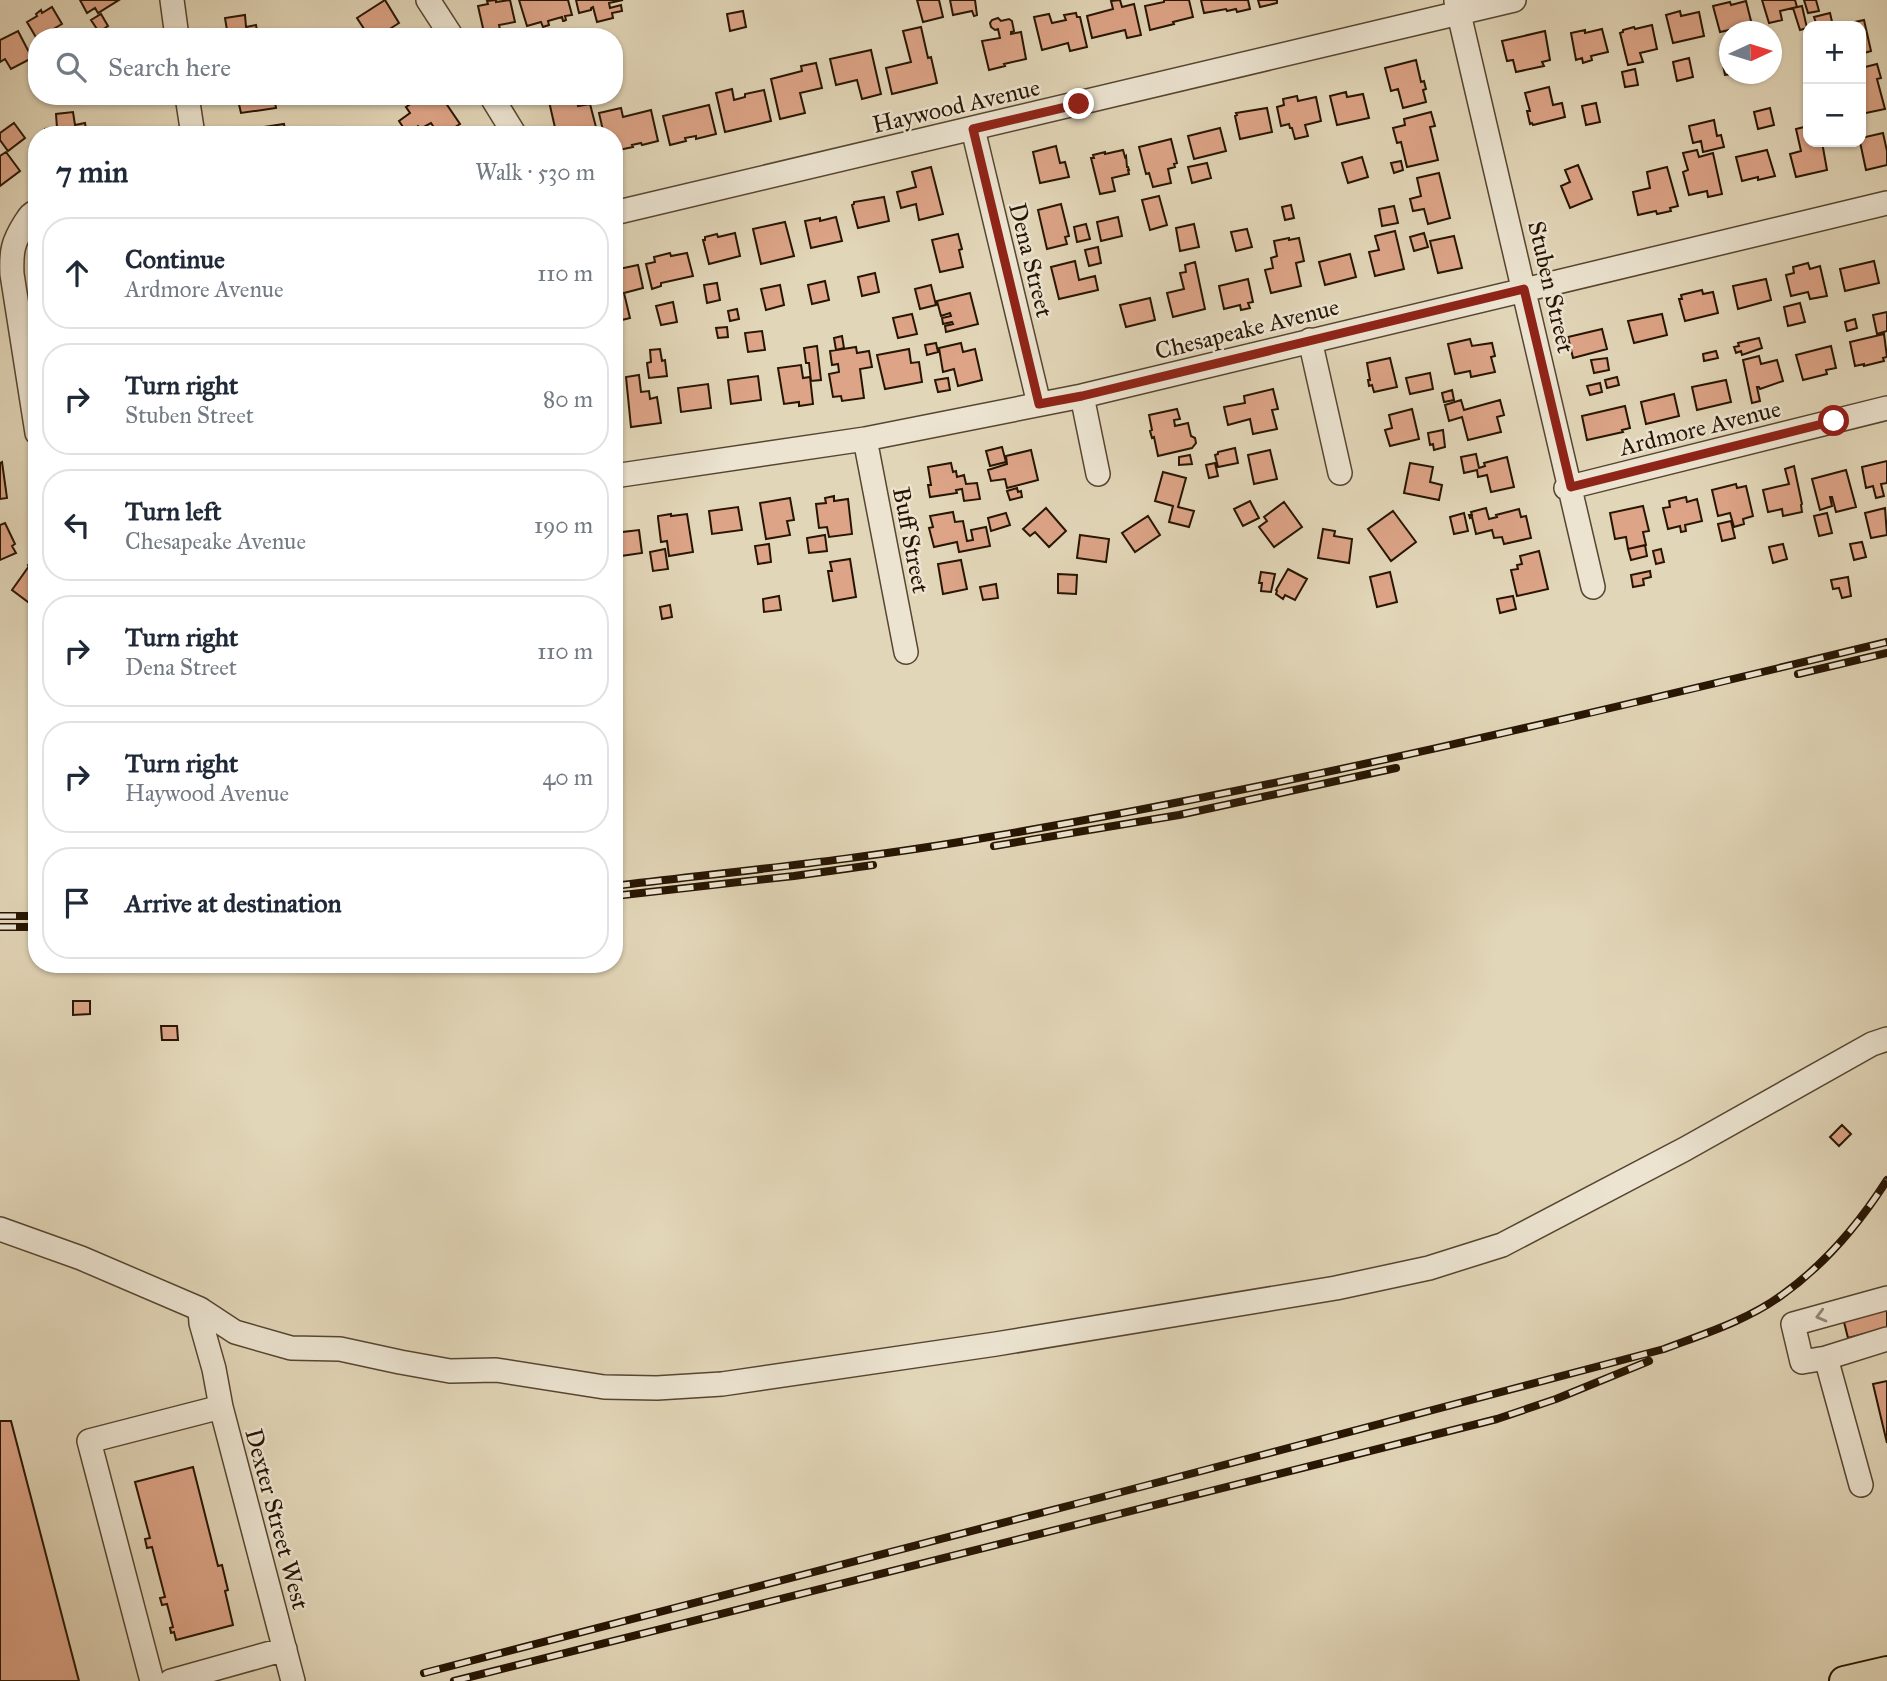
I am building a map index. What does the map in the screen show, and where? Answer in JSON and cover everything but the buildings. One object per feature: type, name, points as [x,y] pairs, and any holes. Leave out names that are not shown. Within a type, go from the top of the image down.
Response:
[{"type":"main road","points":[[1844,1681],[1887,1671]]},
{"type":"street","points":[[172,0],[176,28]]},
{"type":"street","points":[[428,0],[446,28]]},
{"type":"street","name":"Haywood Avenue","points":[[623,211],[973,129],[1457,6],[1514,0]]},
{"type":"street","name":"Stuben Street","points":[[1457,6],[1593,587]]},
{"type":"street","points":[[188,105],[192,126]]},
{"type":"street","points":[[497,105],[509,126]]},
{"type":"street","name":"Dena Street","points":[[973,129],[1039,404]]},
{"type":"street","name":"Chesapeake Avenue","points":[[623,476],[865,439],[1082,396],[1887,203]]},
{"type":"street","points":[[28,219],[15,240],[11,256],[28,376]]},
{"type":"street","points":[[1310,340],[1340,473]]},
{"type":"street","points":[[1082,396],[1098,474]]},
{"type":"street","name":"Ardmore Avenue","points":[[1568,488],[1887,408]]},
{"type":"street","name":"Buff Street","points":[[865,439],[906,652]]},
{"type":"street","points":[[0,1229],[81,1258],[200,1309],[234,1332],[291,1348],[340,1349],[450,1371],[496,1370],[604,1387],[657,1388],[722,1384],[996,1345],[1336,1288],[1429,1268],[1491,1249],[1543,1225],[1872,1044],[1887,1039]]},
{"type":"street","points":[[1887,1298],[1793,1324],[1802,1362],[1887,1339]]},
{"type":"street","name":"Dexter Street West","points":[[200,1309],[201,1324],[221,1407],[293,1681]]},
{"type":"street","points":[[1826,1357],[1861,1485]]},
{"type":"street","points":[[152,1681],[89,1441],[221,1407]]},
{"type":"street","points":[[171,1681],[285,1649]]},
{"type":"railway","points":[[623,885],[896,852],[1102,817],[1327,772],[1887,642]]},
{"type":"railway","points":[[1798,674],[1887,653]]},
{"type":"railway","points":[[994,846],[1179,815],[1396,768]]},
{"type":"railway","points":[[623,895],[873,865]]},
{"type":"railway","points":[[0,916],[28,916]]},
{"type":"railway","points":[[0,927],[28,927]]},
{"type":"railway","points":[[424,1673],[1664,1349],[1740,1319],[1782,1295],[1812,1271],[1840,1243],[1887,1180]]},
{"type":"railway","points":[[454,1681],[1497,1419],[1556,1399],[1649,1361]]},
{"type":"route","points":[[1079,104],[973,129],[1039,404],[1082,396],[1524,289],[1571,487],[1834,421]]}]
